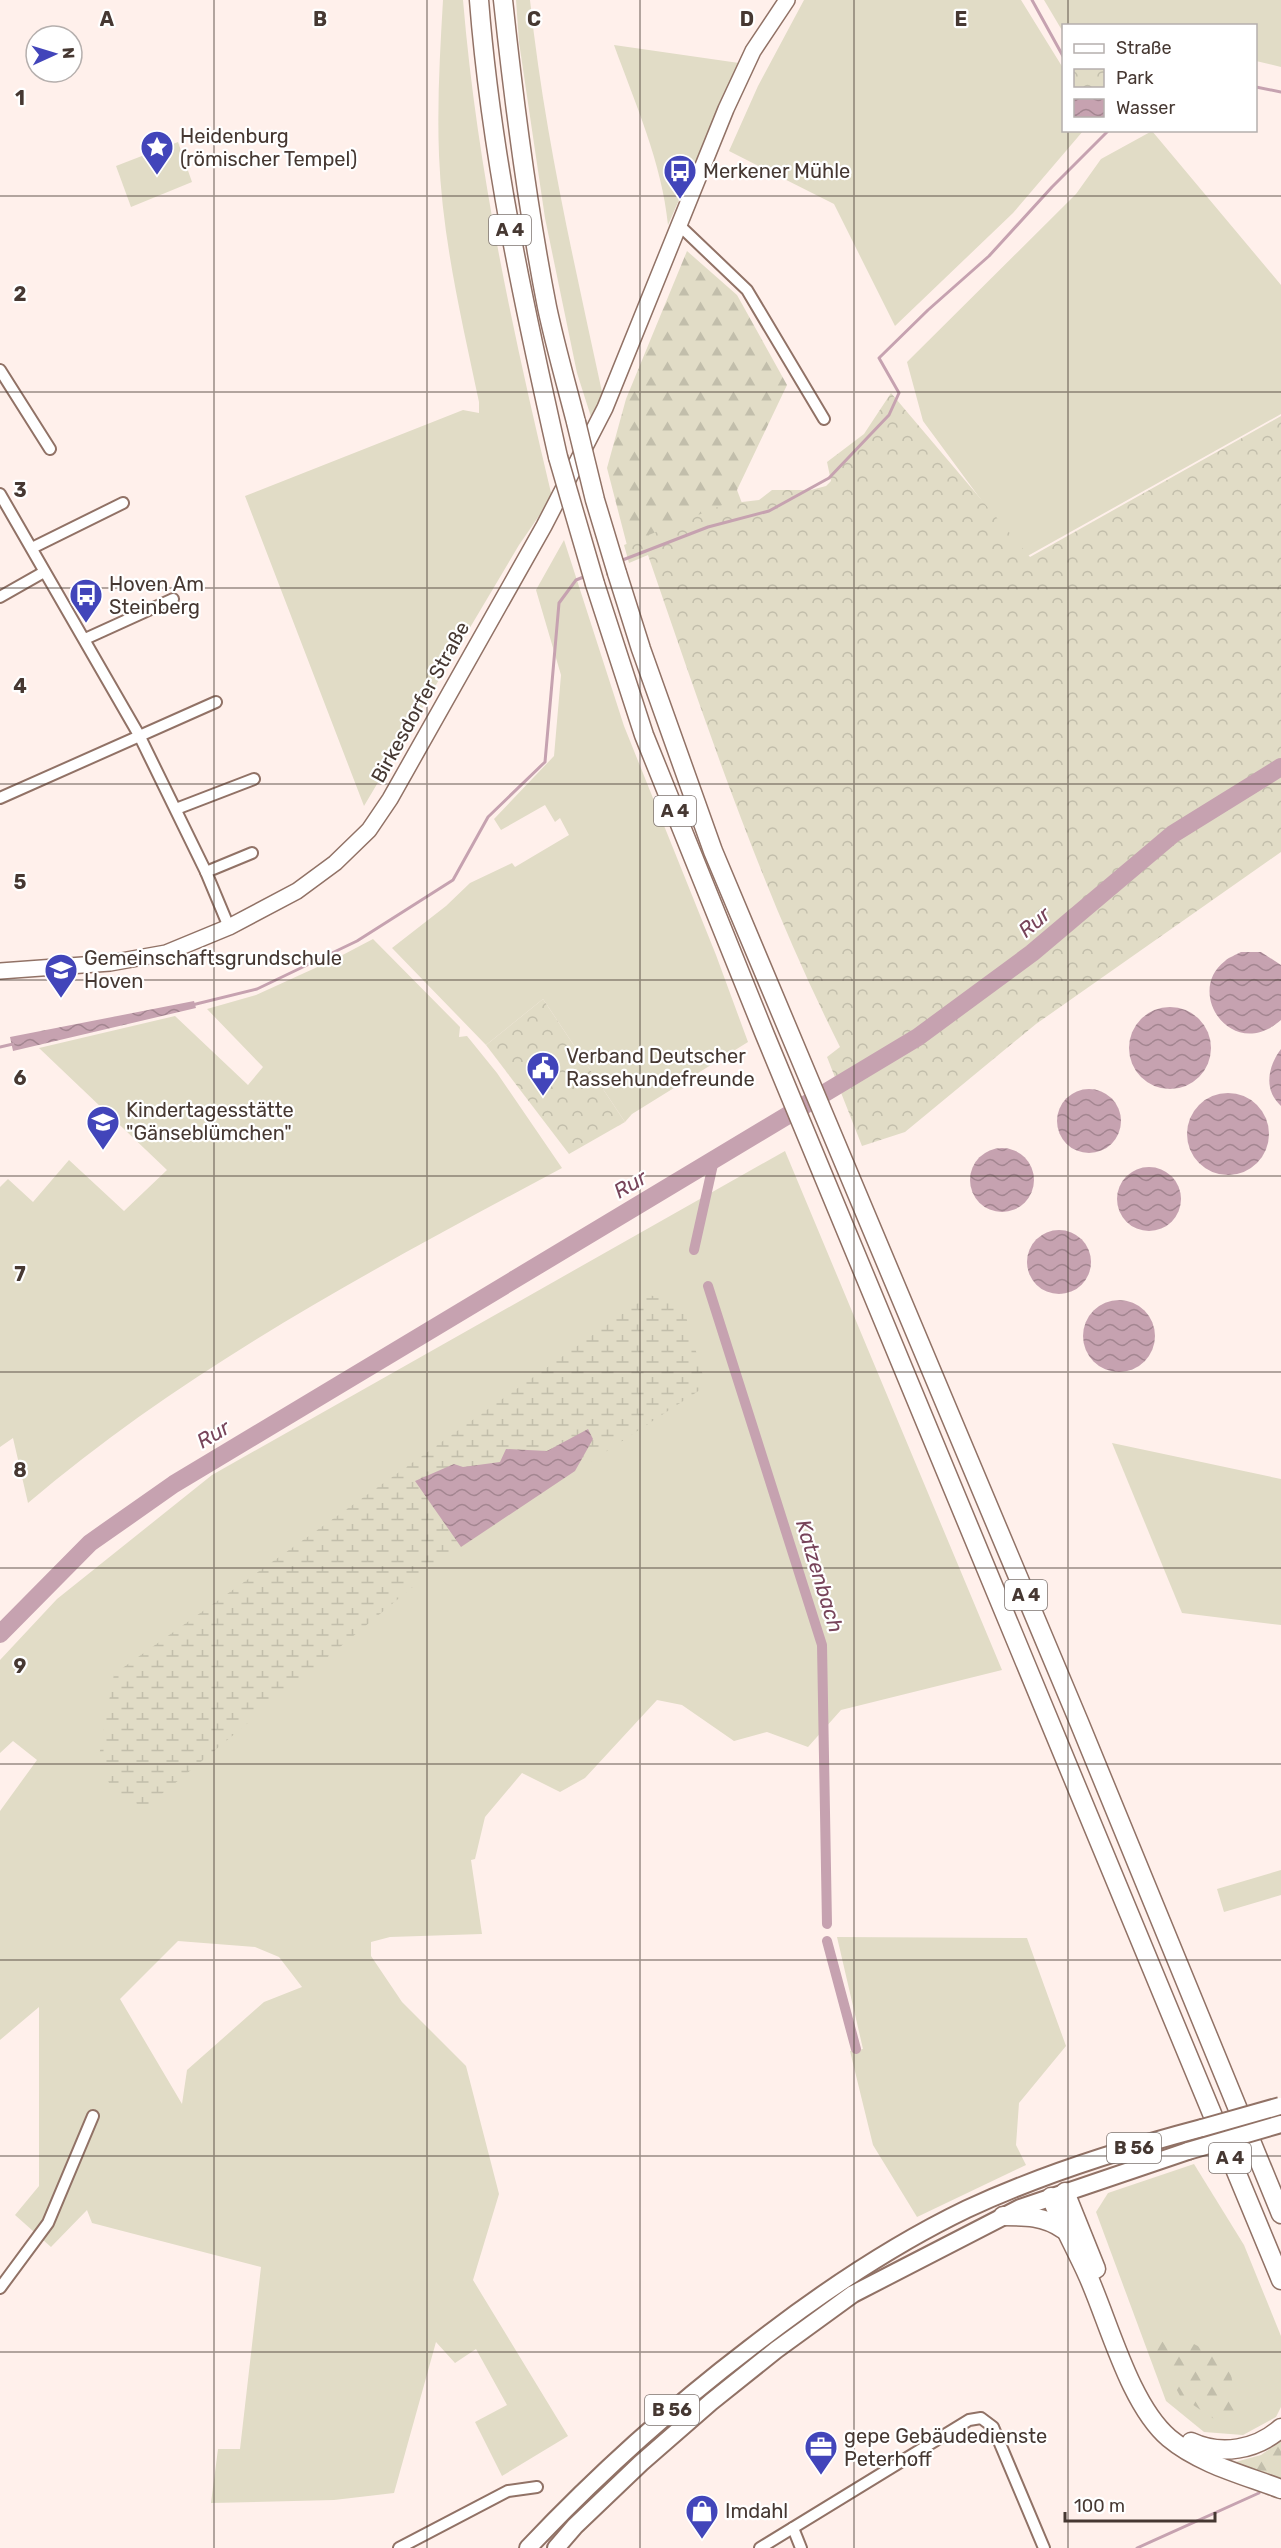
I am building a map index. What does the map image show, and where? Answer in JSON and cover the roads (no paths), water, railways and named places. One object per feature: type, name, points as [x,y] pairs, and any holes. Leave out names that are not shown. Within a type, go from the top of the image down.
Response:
[{"type":"highway","name":"A 4","points":[[478,0],[503,193],[525,312],[558,458],[595,584],[644,735],[765,1035],[1281,2280]]},
{"type":"highway","name":"A 4","points":[[503,0],[513,100],[548,308],[595,500],[640,649],[713,851],[786,1020],[1079,1722],[1281,2214]]},
{"type":"highway","points":[[1058,2195],[1063,2229],[1087,2275],[1136,2395],[1155,2426],[1175,2443],[1195,2455],[1281,2489]]},
{"type":"highway","points":[[1058,2195],[1145,2392],[1162,2418],[1174,2431],[1193,2443],[1208,2448],[1227,2450],[1260,2443],[1281,2428]]},
{"type":"highway","points":[[1003,2216],[1044,2218],[1063,2229]]},
{"type":"main road","name":"Birkesdorfer Straße","points":[[0,971],[110,963],[166,953],[229,927],[297,891],[335,863],[369,830],[390,799],[544,526],[604,408],[726,109],[753,51],[787,0]]},
{"type":"main road","name":"B 56","points":[[528,2548],[629,2447],[697,2388],[851,2273],[968,2209],[1052,2176],[1183,2133],[1281,2106]]},
{"type":"main road","name":"B 56","points":[[556,2548],[641,2463],[711,2402],[776,2350],[853,2294],[1003,2216],[1188,2151],[1281,2124]]},
{"type":"main road","points":[[1052,2176],[1058,2195]]},
{"type":"street","points":[[679,225],[747,290],[824,419]]},
{"type":"street","points":[[2,377],[50,449]]},
{"type":"street","points":[[0,494],[140,735],[206,872],[229,927]]},
{"type":"street","points":[[32,549],[123,503]]},
{"type":"street","points":[[0,597],[44,572]]},
{"type":"street","points":[[85,639],[172,599]]},
{"type":"street","points":[[0,798],[216,702]]},
{"type":"street","points":[[176,809],[254,778]]},
{"type":"street","points":[[206,872],[252,853]]},
{"type":"street","points":[[0,2288],[48,2223],[93,2116]]},
{"type":"street","points":[[760,2548],[969,2420],[981,2418],[993,2427],[1044,2548]]},
{"type":"street","points":[[399,2548],[508,2492],[537,2487]]},
{"type":"street","points":[[793,2528],[801,2548]]},
{"type":"water","points":[[1241,952],[1261,952],[1281,965],[1281,1020],[1263,1031],[1246,1033],[1231,1028],[1219,1018],[1212,1005],[1210,989],[1214,974],[1227,960]]},
{"type":"water","points":[[194,1001],[196,1008],[13,1051],[10,1037]]},
{"type":"water","points":[[1170,1007],[1186,1010],[1199,1019],[1208,1032],[1211,1048],[1208,1064],[1199,1077],[1186,1086],[1170,1089],[1154,1086],[1141,1077],[1132,1064],[1129,1048],[1132,1032],[1141,1019],[1154,1010]]},
{"type":"water","points":[[1281,1049],[1281,1106],[1272,1093],[1269,1078],[1273,1063]]},
{"type":"water","points":[[1083,1089],[1095,1089],[1112,1098],[1119,1109],[1121,1121],[1119,1133],[1112,1144],[1095,1153],[1083,1153],[1071,1148],[1062,1139],[1057,1127],[1057,1115],[1062,1103],[1071,1094]]},
{"type":"water","points":[[1228,1093],[1244,1096],[1257,1105],[1266,1118],[1269,1134],[1266,1150],[1257,1163],[1244,1172],[1228,1175],[1212,1172],[1199,1163],[1190,1150],[1187,1134],[1190,1118],[1199,1105],[1212,1096]]},
{"type":"water","points":[[996,1148],[1008,1148],[1025,1157],[1032,1168],[1034,1180],[1032,1192],[1025,1203],[1008,1212],[996,1212],[984,1207],[975,1198],[970,1186],[970,1174],[975,1162],[984,1153]]},
{"type":"water","points":[[1143,1167],[1155,1167],[1172,1176],[1179,1187],[1181,1199],[1179,1211],[1172,1222],[1155,1231],[1143,1231],[1131,1226],[1122,1217],[1117,1205],[1117,1193],[1122,1181],[1131,1172]]},
{"type":"water","points":[[1053,1230],[1065,1230],[1082,1239],[1089,1250],[1091,1262],[1089,1274],[1082,1285],[1065,1294],[1053,1294],[1041,1289],[1032,1280],[1027,1268],[1027,1256],[1032,1244],[1041,1235]]},
{"type":"water","points":[[1126,1300],[1145,1310],[1153,1322],[1155,1336],[1153,1350],[1145,1362],[1133,1370],[1112,1372],[1093,1362],[1085,1350],[1083,1329],[1093,1310],[1105,1302]]},
{"type":"water","points":[[588,1429],[593,1439],[575,1471],[461,1547],[415,1481],[454,1464],[463,1467],[500,1462],[506,1449],[547,1451]]},
{"type":"waterway","points":[[1032,0],[1062,54]]},
{"type":"waterway","points":[[1257,87],[1281,92]]},
{"type":"waterway","points":[[620,561],[708,527],[769,511],[829,478],[889,415],[899,393],[879,358],[928,310],[989,256],[1052,187],[1107,132]]},
{"type":"waterway","points":[[192,1005],[257,989],[357,941],[453,880],[488,817],[545,762],[559,603],[576,580],[586,576]]},
{"type":"waterway","name":"Rur","points":[[0,1634],[90,1543],[174,1484],[918,1037],[1032,953],[1173,834],[1281,767]]},
{"type":"waterway","points":[[0,1047],[13,1044]]},
{"type":"waterway","name":"Katzenbach","points":[[694,1250],[714,1160]]},
{"type":"waterway","name":"Katzenbach","points":[[708,1286],[822,1645],[827,1924]]},
{"type":"waterway","name":"Katzenbach","points":[[827,1941],[856,2049]]},
{"type":"waterway","points":[[1137,2548],[1259,2493]]},
{"type":"place","name":"Heidenburg (römischer Tempel)","points":[[157,176]]},
{"type":"place","name":"Merkener Mühle","points":[[680,200]]},
{"type":"place","name":"Hoven Am Steinberg","points":[[86,624]]},
{"type":"place","name":"Gemeinschaftsgrundschule Hoven","points":[[61,999]]},
{"type":"place","name":"Verband Deutscher Rassehundefreunde","points":[[543,1097]]},
{"type":"place","name":"Kindertagesstätte \"Gänseblümchen\"","points":[[103,1151]]},
{"type":"place","name":"gepe Gebäudedienste Peterhoff","points":[[821,2476]]},
{"type":"place","name":"Imdahl","points":[[702,2540]]}]
